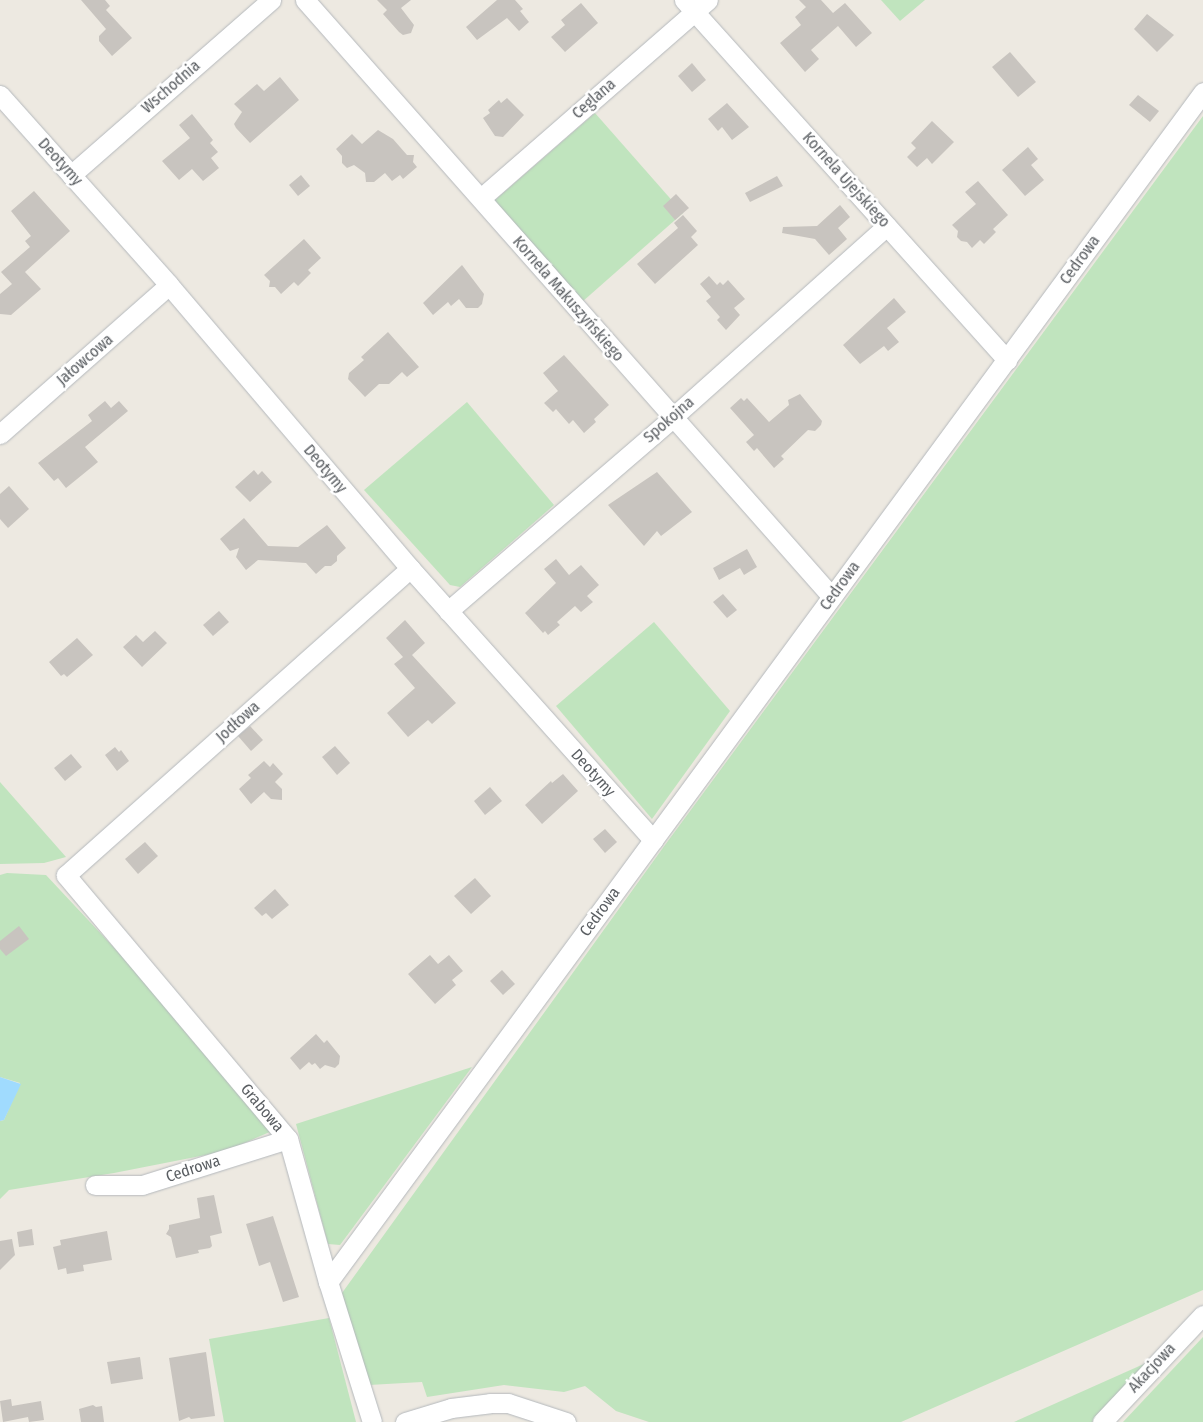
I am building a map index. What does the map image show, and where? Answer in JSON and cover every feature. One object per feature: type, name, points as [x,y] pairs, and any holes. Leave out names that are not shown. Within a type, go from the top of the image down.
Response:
[{"type":"street","name":"Wschodnia","points":[[71,175],[271,0]]},
{"type":"street","name":"Kornela Makuszyńskiego","points":[[305,0],[832,597]]},
{"type":"street","name":"Ceglana","points":[[480,198],[696,4]]},
{"type":"street","name":"Kornela Ujejskiego","points":[[696,4],[887,226],[1007,360]]},
{"type":"street","name":"Cedrowa","points":[[328,1282],[1203,92]]},
{"type":"street","name":"Deotymy","points":[[0,94],[169,285],[410,568],[653,840]]},
{"type":"street","name":"Spokojna","points":[[448,611],[672,418],[887,226]]},
{"type":"street","name":"Jałowcowa","points":[[0,434],[169,285]]},
{"type":"street","name":"Jodłowa","points":[[66,875],[410,568]]},
{"type":"street","name":"Grabowa","points":[[66,875],[288,1139],[328,1282],[372,1422]]},
{"type":"street","name":"Cedrowa","points":[[95,1185],[142,1186],[288,1139]]},
{"type":"street","name":"Akacjowa","points":[[1102,1422],[1203,1315]]},
{"type":"street","points":[[405,1422],[450,1408],[508,1403],[566,1422]]},
{"type":"green space","points":[[881,0],[925,0],[900,21]]},
{"type":"green space","points":[[595,113],[683,213],[582,302],[494,201]]},
{"type":"green space","points":[[1203,116],[1203,1290],[901,1422],[649,1422],[616,1411],[585,1386],[564,1392],[504,1385],[427,1397],[422,1382],[369,1385],[342,1293],[665,845]]},
{"type":"green space","points":[[467,402],[554,505],[460,587],[450,585],[364,490]]},
{"type":"green space","points":[[654,622],[730,711],[652,819],[556,706]]},
{"type":"green space","points":[[0,782],[66,857],[44,863],[0,864]]},
{"type":"green space","points":[[7,873],[46,875],[133,968],[191,1039],[272,1131],[226,1151],[114,1173],[9,1190],[0,1199],[0,1121],[4,1120],[20,1083],[0,1077],[0,875]]},
{"type":"green space","points":[[472,1067],[340,1245],[328,1244],[296,1124]]},
{"type":"green space","points":[[329,1318],[356,1422],[224,1422],[209,1339]]},
{"type":"green space","points":[[1203,1337],[1203,1422],[1123,1422]]},
{"type":"green space","points":[[1146,1363],[1092,1422],[1014,1422]]},
{"type":"water","points":[[0,1077],[21,1084],[4,1120],[0,1121]]},
{"type":"building","points":[[81,0],[105,0],[110,6],[106,10],[132,38],[112,56],[99,41],[99,36],[106,29]]},
{"type":"building","points":[[377,0],[411,0],[401,8],[414,25],[411,33],[403,35],[399,32],[383,14],[387,10]]},
{"type":"building","points":[[497,0],[515,0],[523,9],[520,11],[529,22],[519,31],[507,18],[477,40],[466,27]]},
{"type":"building","points":[[799,0],[821,0],[833,13],[845,3],[872,33],[856,47],[838,26],[811,50],[819,59],[805,72],[780,43],[801,25],[795,17],[806,7]]},
{"type":"building","points":[[581,3],[598,23],[565,52],[551,37],[565,25],[561,20]]},
{"type":"building","points":[[1147,14],[1174,35],[1157,52],[1134,29]]},
{"type":"building","points":[[1010,52],[1036,82],[1018,97],[992,67]]},
{"type":"building","points":[[692,63],[706,80],[692,92],[678,76]]},
{"type":"building","points":[[280,77],[299,100],[250,143],[234,124],[242,112],[234,104],[257,84],[264,91]]},
{"type":"building","points":[[1138,95],[1159,111],[1150,122],[1129,105]]},
{"type":"building","points":[[507,98],[524,115],[503,137],[495,136],[483,118],[490,113],[488,110],[499,100],[501,103]]},
{"type":"building","points":[[727,103],[749,127],[732,140],[722,127],[718,131],[708,119]]},
{"type":"building","points":[[192,114],[213,140],[210,143],[218,152],[211,158],[219,168],[203,181],[192,169],[179,180],[162,161],[190,138],[179,125]]},
{"type":"building","points":[[932,121],[954,142],[932,164],[927,158],[917,167],[907,157],[916,148],[911,143]]},
{"type":"building","points":[[378,130],[393,139],[407,155],[414,155],[413,162],[417,167],[403,179],[400,175],[392,181],[385,173],[374,182],[366,182],[365,173],[354,165],[347,168],[342,163],[342,156],[336,149],[352,134],[362,144]]},
{"type":"building","points":[[1028,147],[1038,159],[1031,165],[1044,180],[1025,196],[1002,170]]},
{"type":"building","points":[[301,175],[310,186],[298,196],[289,185]]},
{"type":"building","points":[[777,176],[783,186],[750,202],[745,193]]},
{"type":"building","points":[[978,181],[1008,215],[993,229],[996,232],[984,244],[980,240],[972,248],[967,242],[961,241],[957,237],[958,231],[952,225],[976,204],[965,192]]},
{"type":"building","points":[[34,191],[70,231],[25,272],[41,289],[11,315],[0,314],[0,294],[12,284],[1,272],[30,247],[25,241],[31,236],[11,211]]},
{"type":"building","points":[[676,194],[689,208],[675,220],[663,206]]},
{"type":"building","points":[[840,205],[850,217],[838,228],[847,239],[829,255],[815,239],[782,233],[783,227],[817,226]]},
{"type":"building","points":[[683,215],[697,231],[691,237],[698,245],[655,284],[637,264],[678,228],[674,223]]},
{"type":"building","points":[[304,239],[321,258],[308,270],[311,273],[298,286],[294,282],[281,294],[275,287],[269,287],[270,281],[264,275]]},
{"type":"building","points":[[462,265],[484,294],[482,304],[478,308],[466,308],[459,299],[451,306],[448,302],[433,315],[423,303]]},
{"type":"building","points":[[709,276],[717,285],[720,282],[723,285],[728,280],[745,299],[734,308],[740,315],[726,330],[717,320],[720,317],[706,301],[711,297],[700,284]]},
{"type":"building","points":[[894,298],[906,312],[887,328],[899,342],[888,351],[884,346],[860,364],[843,345]]},
{"type":"building","points":[[388,332],[419,367],[407,377],[402,372],[389,384],[379,384],[365,397],[348,379],[349,373],[364,360],[361,357]]},
{"type":"building","points":[[564,355],[609,405],[594,419],[596,422],[584,433],[573,420],[569,424],[556,409],[553,412],[544,403],[558,391],[543,373]]},
{"type":"building","points":[[800,394],[822,421],[821,425],[815,431],[808,430],[781,456],[784,459],[774,468],[757,448],[754,451],[746,442],[754,435],[730,408],[741,398],[744,401],[747,398],[769,422],[789,405],[788,400]]},
{"type":"building","points":[[105,401],[111,408],[119,401],[128,411],[85,447],[98,462],[66,488],[58,478],[54,481],[38,463],[92,421],[88,415]]},
{"type":"building","points":[[254,470],[258,475],[262,471],[272,482],[250,502],[235,487]]},
{"type":"building","points":[[657,472],[692,512],[661,536],[657,531],[644,546],[608,505]]},
{"type":"building","points":[[9,486],[29,509],[8,528],[0,519],[0,494]]},
{"type":"building","points":[[244,518],[268,546],[298,547],[327,525],[346,548],[337,556],[337,561],[331,566],[325,566],[316,574],[306,563],[258,560],[246,570],[236,557],[239,548],[230,551],[220,539]]},
{"type":"building","points":[[747,549],[757,567],[744,575],[740,568],[719,580],[713,568]]},
{"type":"building","points":[[556,559],[569,575],[581,565],[599,585],[587,596],[593,602],[581,612],[575,606],[557,622],[560,625],[548,635],[545,631],[543,633],[525,613],[556,583],[544,569]]},
{"type":"building","points":[[723,594],[737,610],[727,618],[713,602]]},
{"type":"building","points":[[219,611],[229,622],[213,636],[203,625]]},
{"type":"building","points":[[405,620],[425,643],[412,655],[456,703],[432,724],[428,720],[408,737],[387,713],[415,688],[394,664],[403,657],[386,638]]},
{"type":"building","points":[[155,631],[167,643],[142,667],[123,647],[136,635],[143,642]]},
{"type":"building","points":[[77,638],[93,655],[67,677],[64,674],[61,676],[49,662]]},
{"type":"building","points":[[250,726],[263,740],[251,751],[238,736]]},
{"type":"building","points":[[335,746],[350,763],[337,775],[322,757]]},
{"type":"building","points":[[115,747],[119,752],[121,750],[129,761],[117,771],[105,755]]},
{"type":"building","points":[[71,754],[82,767],[65,781],[54,768]]},
{"type":"building","points":[[264,761],[270,767],[273,763],[283,774],[275,782],[282,789],[282,800],[271,799],[264,792],[251,804],[239,789],[251,778],[248,775]]},
{"type":"building","points":[[563,774],[578,791],[542,824],[525,805],[551,781],[552,783]]},
{"type":"building","points":[[490,787],[502,801],[485,815],[474,801]]},
{"type":"building","points":[[605,829],[617,842],[605,853],[593,839]]},
{"type":"building","points":[[145,842],[158,856],[138,874],[125,859]]},
{"type":"building","points":[[475,878],[491,896],[471,914],[454,896]]},
{"type":"building","points":[[275,889],[289,905],[272,919],[266,913],[262,916],[254,908]]},
{"type":"building","points":[[19,926],[29,939],[6,956],[0,949],[0,941]]},
{"type":"building","points":[[430,955],[438,964],[449,955],[463,971],[452,980],[456,985],[435,1004],[408,974]]},
{"type":"building","points":[[502,970],[515,984],[503,995],[490,981]]},
{"type":"building","points":[[316,1034],[324,1043],[327,1040],[340,1056],[339,1064],[335,1068],[325,1065],[320,1069],[315,1063],[312,1065],[309,1062],[300,1070],[290,1058]]},
{"type":"building","points":[[214,1195],[222,1233],[210,1236],[212,1246],[210,1248],[198,1250],[199,1253],[176,1258],[171,1237],[166,1234],[169,1225],[200,1218],[197,1198]]},
{"type":"building","points":[[273,1216],[299,1297],[283,1302],[270,1262],[259,1266],[246,1224]]},
{"type":"building","points":[[32,1229],[34,1245],[19,1247],[17,1232]]},
{"type":"building","points":[[107,1231],[112,1260],[83,1265],[84,1271],[67,1274],[66,1268],[58,1270],[53,1247],[61,1245],[60,1240]]},
{"type":"building","points":[[12,1239],[15,1255],[0,1270],[0,1241]]},
{"type":"building","points":[[206,1352],[215,1416],[191,1419],[189,1417],[179,1421],[169,1358]]},
{"type":"building","points":[[140,1357],[143,1379],[111,1384],[107,1362]]},
{"type":"building","points":[[11,1399],[12,1406],[41,1401],[44,1420],[29,1422],[28,1417],[3,1422],[0,1401]]},
{"type":"building","points":[[93,1405],[96,1407],[102,1406],[104,1422],[81,1422],[79,1409]]}]
